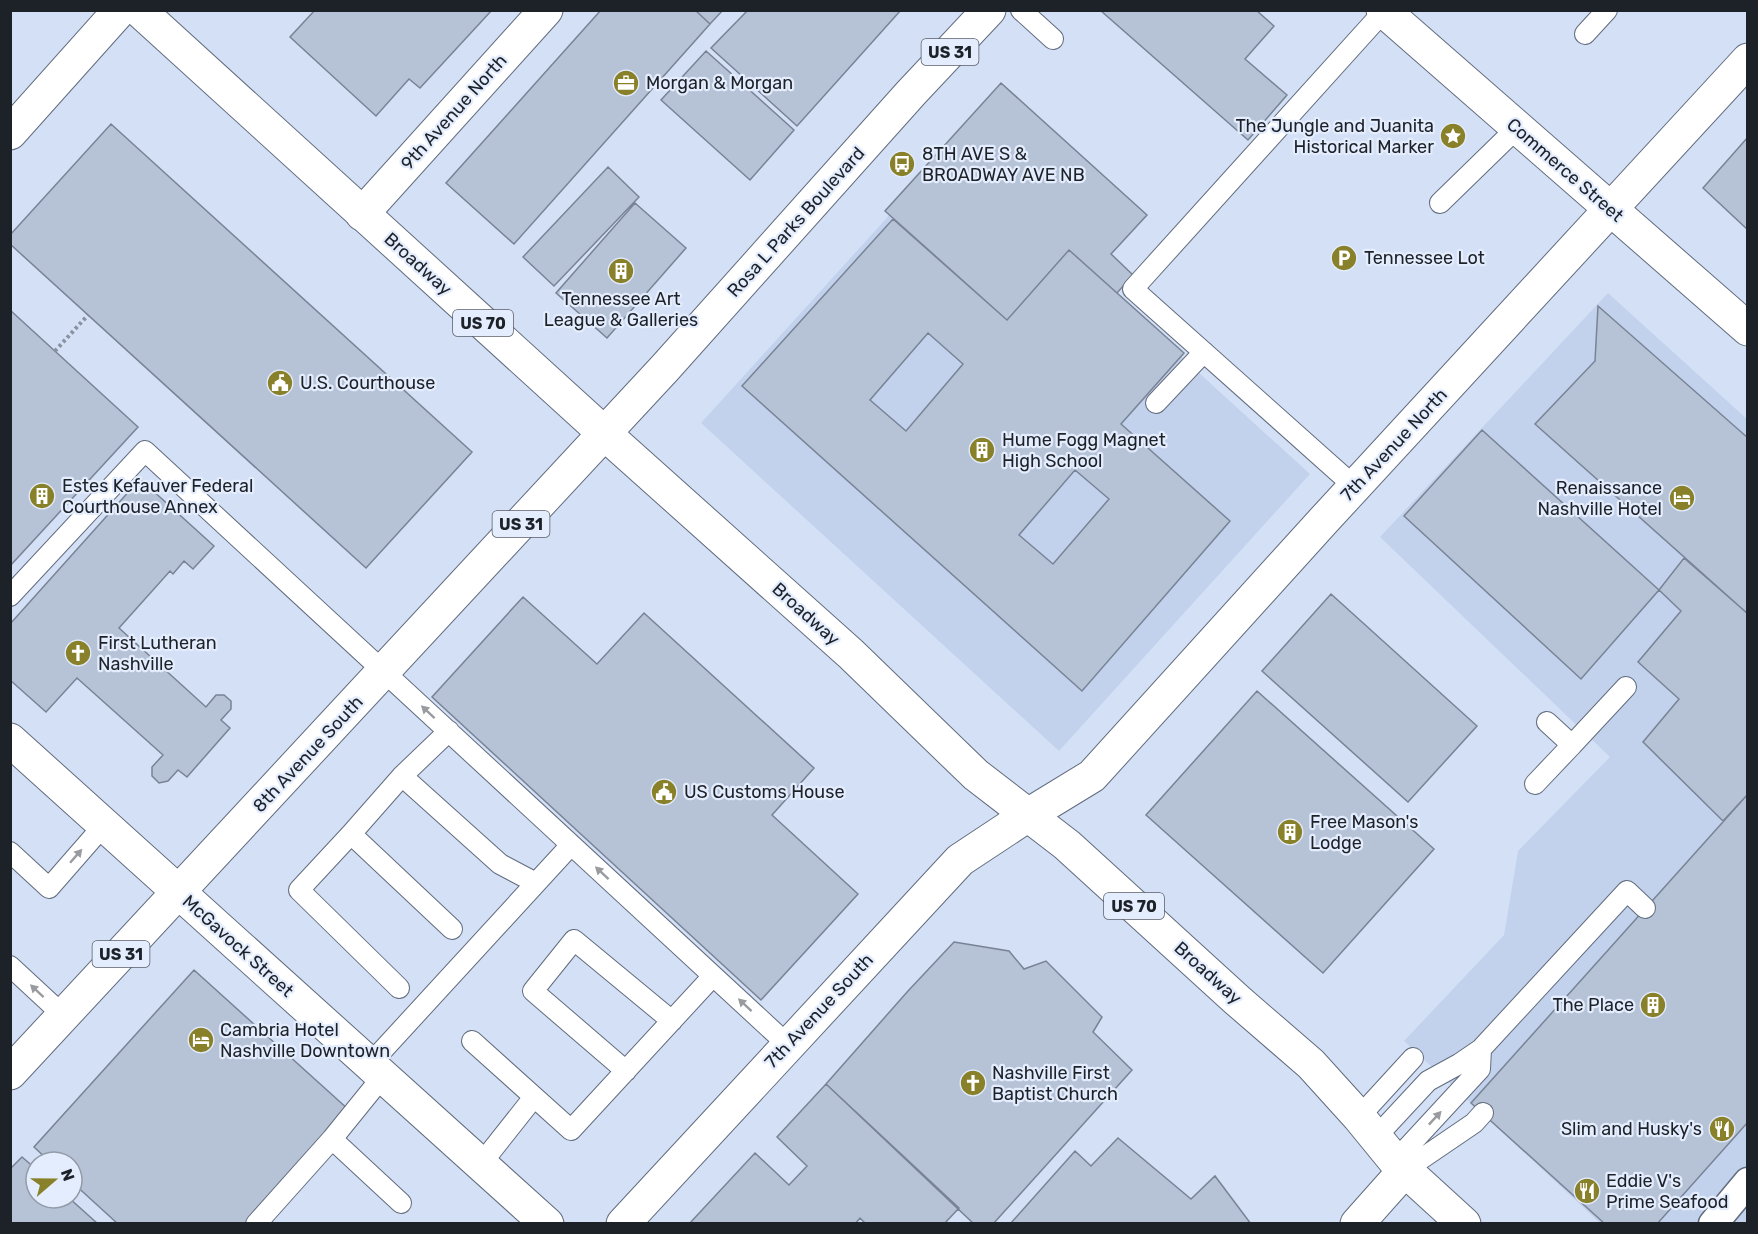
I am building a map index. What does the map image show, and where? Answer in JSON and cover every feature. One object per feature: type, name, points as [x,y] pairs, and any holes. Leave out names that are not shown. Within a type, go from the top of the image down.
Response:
[{"type":"street","name":"9th Avenue North","points":[[362,214],[546,10]]},
{"type":"street","name":"Rosa L Parks Boulevard","points":[[604,433],[989,10]]},
{"type":"street","name":"Commerce Street","points":[[1383,11],[1748,329]]},
{"type":"street","name":"Broadway","points":[[139,12],[851,654],[976,776],[1067,845],[1311,1064],[1384,1147],[1464,1224]]},
{"type":"street","points":[[10,133],[139,12]]},
{"type":"street","name":"7th Avenue North","points":[[1028,815],[1092,776],[1748,60]]},
{"type":"street","name":"8th Avenue South","points":[[10,1073],[604,433]]},
{"type":"street","name":"McGavock Street","points":[[10,740],[548,1224]]},
{"type":"street","name":"7th Avenue South","points":[[623,1224],[954,866],[1028,815]]},
{"type":"street","points":[[1358,1224],[1384,1147]]},
{"type":"street","points":[[1713,1224],[1748,1182]]},
{"type":"lane","points":[[1021,10],[1053,39]]},
{"type":"lane","points":[[1585,34],[1607,10]]},
{"type":"lane","points":[[1355,487],[1133,289],[1383,11]]},
{"type":"lane","points":[[1440,203],[1517,128]]},
{"type":"lane","points":[[1156,403],[1204,352]]},
{"type":"lane","points":[[10,596],[145,451],[788,1045]]},
{"type":"lane","points":[[1535,784],[1626,687]]},
{"type":"lane","points":[[1547,722],[1572,745]]},
{"type":"lane","points":[[399,988],[298,890],[402,776],[449,732]]},
{"type":"lane","points":[[402,776],[500,864],[536,883]]},
{"type":"lane","points":[[10,852],[49,888],[104,825]]},
{"type":"lane","points":[[351,834],[452,929]]},
{"type":"lane","points":[[256,1224],[332,1139],[376,1070],[572,844]]},
{"type":"lane","points":[[1384,1147],[1428,1081],[1481,1049],[1627,891],[1645,908]]},
{"type":"lane","points":[[626,1071],[532,991],[574,940],[672,1021]]},
{"type":"lane","points":[[10,966],[64,1016]]},
{"type":"lane","points":[[472,1041],[571,1130],[713,976]]},
{"type":"lane","points":[[1384,1147],[1480,1069],[1481,1049]]},
{"type":"lane","points":[[1384,1147],[1413,1058]]},
{"type":"lane","points":[[481,1164],[534,1097]]},
{"type":"lane","points":[[1384,1147],[1474,1123],[1483,1113]]},
{"type":"lane","points":[[332,1139],[402,1203]]},
{"type":"path","points":[[55,351],[88,315]]},
{"type":"shaded area","name":"Hume Fogg Magnet High School","points":[[951,147],[1310,474],[1059,751],[701,423]]},
{"type":"shaded area","points":[[1608,293],[1747,419],[1747,1223],[1600,1223],[1404,1041],[1504,935],[1518,851],[1610,757],[1380,537]]},
{"type":"building","points":[[315,10],[492,10],[420,88],[409,79],[376,116],[290,37]]},
{"type":"building","points":[[601,10],[695,10],[710,24],[514,244],[446,183]]},
{"type":"building","points":[[695,10],[723,10],[710,24]]},
{"type":"building","points":[[748,10],[901,10],[797,126],[711,48]]},
{"type":"building","points":[[1100,10],[1256,10],[1274,26],[1245,59],[1287,95],[1248,140]]},
{"type":"building","points":[[706,51],[794,130],[750,180],[661,100]]},
{"type":"building","points":[[1001,83],[1147,215],[1111,254],[1133,275],[1117,293],[1069,250],[1007,320],[885,211]]},
{"type":"building","name":"U.S. Courthouse","points":[[111,124],[472,452],[366,568],[10,244],[10,235]]},
{"type":"building","points":[[1748,137],[1748,230],[1703,188]]},
{"type":"building","points":[[608,167],[639,197],[554,286],[523,257]]},
{"type":"building","name":"Tennessee Art League & Galleries","points":[[635,203],[686,248],[607,338],[556,293]]},
{"type":"building","name":"Hume Fogg Magnet High School","points":[[893,219],[1007,320],[1069,250],[1184,353],[1121,424],[1230,521],[1082,691],[742,386]],"holes":[[[928,333],[963,364],[906,431],[870,400]],[[1075,470],[1109,499],[1053,564],[1019,535]]]},
{"type":"building","name":"Renaissance Nashville Hotel","points":[[1598,306],[1748,438],[1748,614],[1535,424],[1595,361]]},
{"type":"building","name":"Estes Kefauver Federal Courthouse Annex","points":[[10,310],[138,427],[10,566]]},
{"type":"building","points":[[1482,430],[1659,590],[1581,679],[1404,516]]},
{"type":"building","name":"First Lutheran Nashville","points":[[140,479],[214,546],[193,569],[184,561],[173,574],[170,571],[119,628],[206,707],[216,695],[224,695],[231,701],[231,709],[221,720],[230,728],[187,777],[178,770],[168,781],[159,783],[152,776],[152,767],[163,755],[77,678],[46,712],[10,680],[10,624]]},
{"type":"building","points":[[1684,558],[1748,614],[1748,794],[1723,821],[1643,742],[1679,699],[1638,662],[1681,611],[1659,590]]},
{"type":"building","points":[[1331,594],[1477,726],[1408,802],[1262,671]]},
{"type":"building","name":"US Customs House","points":[[523,597],[597,664],[644,613],[814,768],[772,815],[858,894],[761,1000],[432,697]]},
{"type":"building","name":"Free Mason's Lodge","points":[[1257,691],[1434,849],[1323,973],[1146,815]]},
{"type":"building","name":"The Place","points":[[1748,794],[1748,1122],[1657,1224],[1605,1224],[1471,1103]]},
{"type":"building","name":"Nashville First Baptist Church","points":[[954,942],[1009,951],[1024,969],[1046,961],[1102,1017],[1093,1032],[1132,1070],[993,1224],[974,1224],[826,1084]]},
{"type":"building","name":"Cambria Hotel Nashville Downtown","points":[[194,970],[349,1110],[247,1224],[118,1224],[84,1193],[84,1150],[37,1150],[34,1147]]},
{"type":"building","points":[[826,1084],[959,1208],[944,1224],[866,1224],[860,1218],[855,1224],[689,1224],[755,1153],[789,1185],[807,1166],[777,1137]]},
{"type":"building","points":[[1118,1138],[1191,1199],[1215,1176],[1251,1224],[1010,1224],[1075,1151],[1091,1166]]},
{"type":"building","points":[[22,1157],[24,1159],[24,1210],[82,1210],[98,1224],[10,1224],[10,1169]]},
{"type":"place","name":"Morgan & Morgan","points":[[626,83]]},
{"type":"place","name":"The Jungle and Juanita Historical Marker","points":[[1453,136]]},
{"type":"place","name":"8TH AVE S & BROADWAY AVE NB","points":[[902,164]]},
{"type":"place","name":"Tennessee Lot","points":[[1344,258]]},
{"type":"place","name":"Tennessee Art League & Galleries","points":[[621,271]]},
{"type":"place","name":"U.S. Courthouse","points":[[280,383]]},
{"type":"place","name":"Hume Fogg Magnet High School","points":[[982,450]]},
{"type":"place","name":"Estes Kefauver Federal Courthouse Annex","points":[[42,496]]},
{"type":"place","name":"Renaissance Nashville Hotel","points":[[1682,498]]},
{"type":"place","name":"First Lutheran Nashville","points":[[78,653]]},
{"type":"place","name":"US Customs House","points":[[664,792]]},
{"type":"place","name":"Free Mason's Lodge","points":[[1290,832]]},
{"type":"place","name":"The Place","points":[[1653,1005]]},
{"type":"place","name":"Cambria Hotel Nashville Downtown","points":[[201,1040]]},
{"type":"place","name":"Nashville First Baptist Church","points":[[973,1083]]},
{"type":"place","name":"Slim and Husky's","points":[[1722,1129]]},
{"type":"place","name":"Eddie V's Prime Seafood","points":[[1587,1191]]}]
